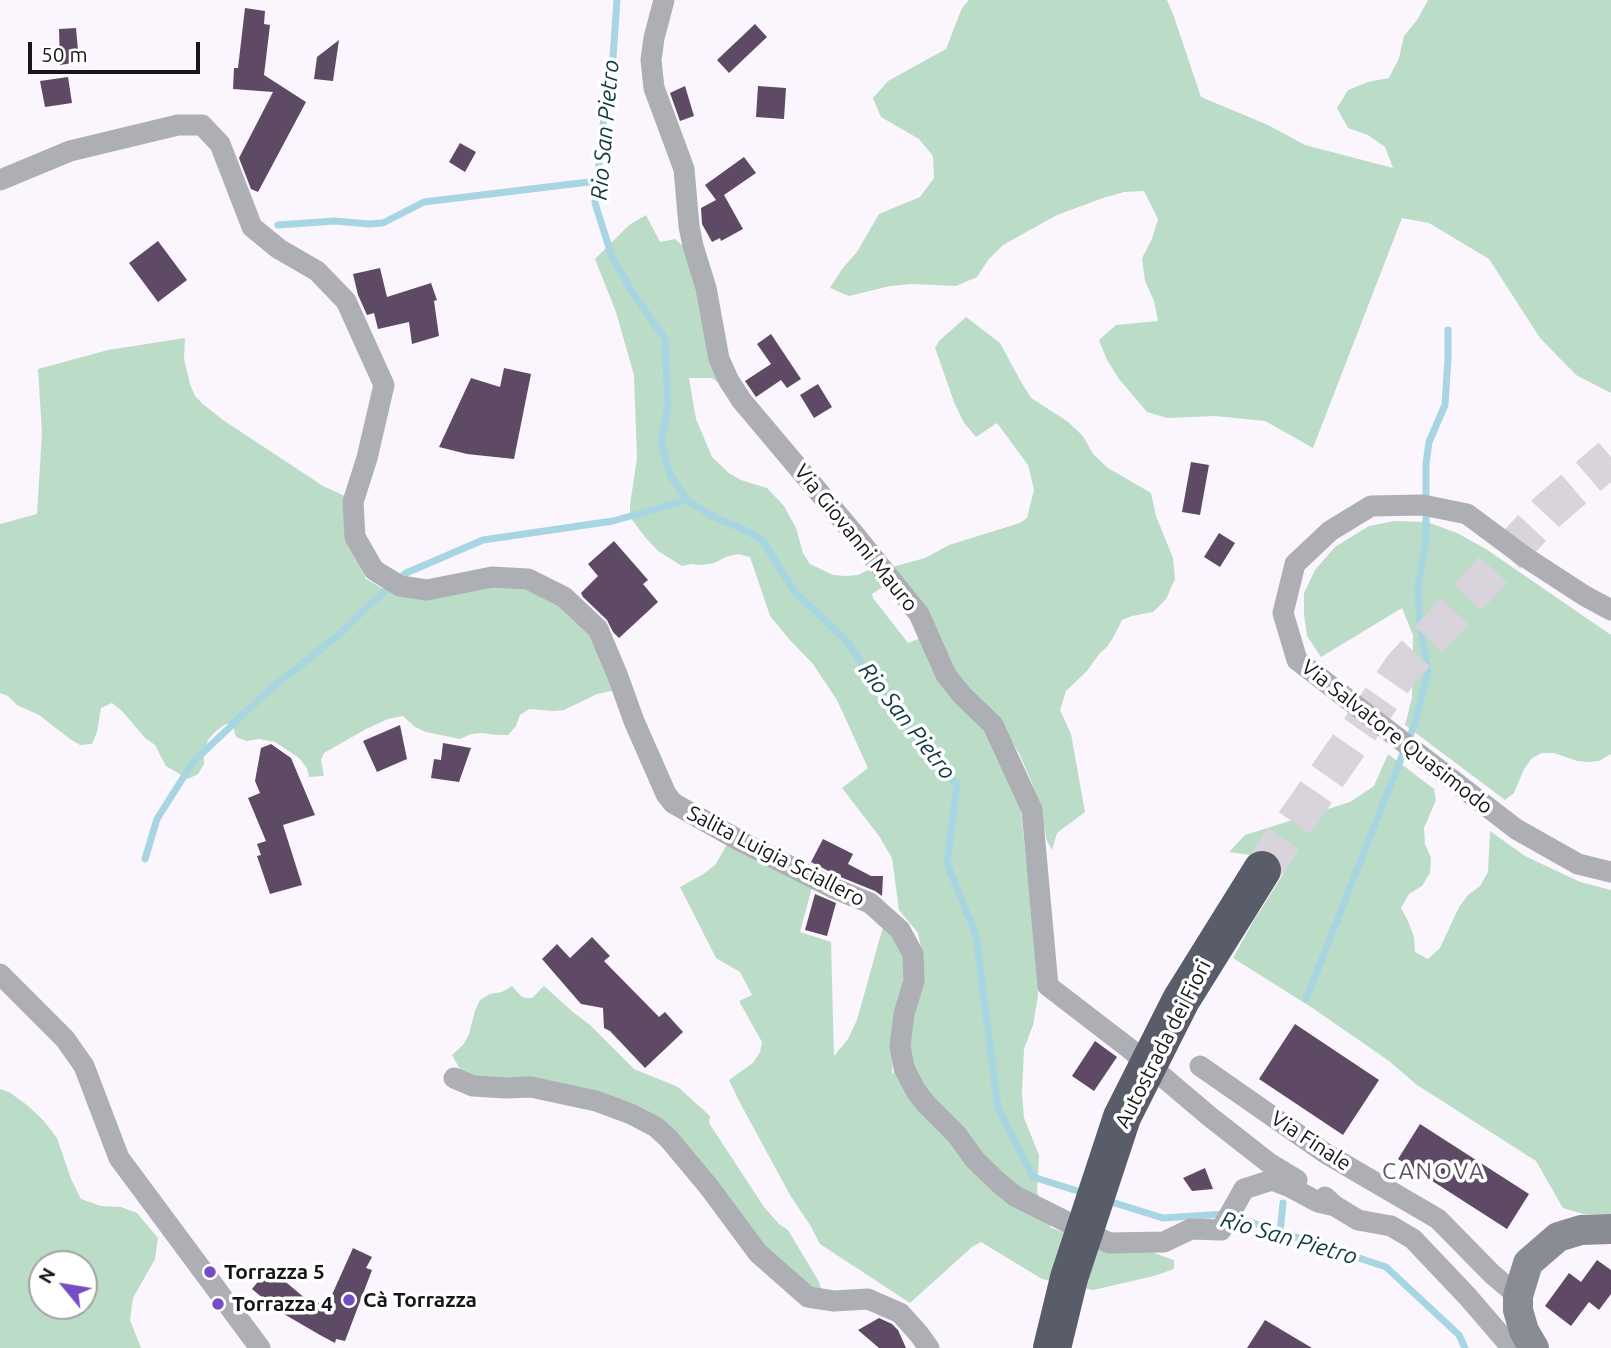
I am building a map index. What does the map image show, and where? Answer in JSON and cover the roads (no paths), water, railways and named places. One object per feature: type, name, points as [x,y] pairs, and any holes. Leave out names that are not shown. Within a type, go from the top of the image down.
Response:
[{"type":"highway","name":"Autostrada dei Fiori","points":[[1052,1348],[1069,1278],[1122,1117],[1181,1000],[1262,870]]},
{"type":"street","name":"Via Giovanni Mauro","points":[[664,0],[651,60],[654,88],[684,169],[689,226],[706,288],[719,359],[742,401],[919,614],[946,675],[993,725],[1032,810],[1048,986],[1269,1163],[1358,1220],[1391,1226],[1413,1240],[1512,1348]]},
{"type":"street","name":"Salita Luigia Sciallero","points":[[0,180],[70,151],[178,125],[202,125],[220,144],[252,227],[279,249],[317,271],[346,301],[384,384],[353,502],[355,537],[374,570],[400,586],[427,590],[492,577],[528,579],[564,597],[598,629],[634,722],[666,794],[673,803],[742,842],[833,888],[870,903],[900,930],[913,954],[914,981],[904,1014],[900,1046],[904,1068],[926,1104],[957,1135],[975,1160],[1015,1196],[1109,1243],[1164,1242],[1191,1229],[1221,1230],[1244,1189],[1272,1180],[1318,1202],[1335,1206]]},
{"type":"street","name":"Via Salvatore Quasimodo","points":[[1611,610],[1525,557],[1466,514],[1423,505],[1371,506],[1330,531],[1295,564],[1283,613],[1297,660],[1516,829],[1578,864],[1611,872]]},
{"type":"street","points":[[0,974],[65,1039],[84,1066],[119,1158],[261,1348]]},
{"type":"street","name":"Via Finale","points":[[1200,1066],[1325,1153],[1438,1219],[1492,1274],[1518,1296]]},
{"type":"street","points":[[454,1078],[473,1086],[531,1087],[596,1101],[656,1127],[709,1187],[758,1253],[808,1297],[834,1301],[868,1299],[900,1313],[929,1348]]},
{"type":"street","points":[[1534,1348],[1524,1332],[1518,1310],[1518,1296],[1528,1263],[1558,1237],[1580,1230],[1611,1229]]},
{"type":"waterway","name":"Rio San Pietro","points":[[617,0],[613,57],[607,88],[595,203],[612,257],[665,339],[668,407],[661,442],[670,475],[687,500],[715,518],[762,540],[795,592],[848,642],[875,684],[915,737],[957,785],[947,863],[976,935],[998,1108],[1033,1177],[1084,1193]]},
{"type":"waterway","points":[[278,225],[335,221],[383,223],[424,202],[597,181]]},
{"type":"waterway","points":[[1306,999],[1415,723],[1428,672],[1420,622],[1418,586],[1426,540],[1426,464],[1429,442],[1445,405],[1448,330]]},
{"type":"waterway","points":[[145,859],[157,819],[193,762],[268,691],[341,633],[406,573],[483,540],[613,521],[687,500]]},
{"type":"waterway","name":"Rio San Pietro","points":[[1105,1200],[1163,1218],[1226,1214],[1386,1267],[1459,1335],[1465,1348]]},
{"type":"waterway","points":[[1280,1232],[1283,1203]]},
{"type":"tunnel","points":[[1262,870],[1403,667],[1547,512],[1611,457]]},
{"type":"place","name":"Torrazza 5","points":[[210,1272]]},
{"type":"place","name":"Cà Torrazza","points":[[349,1300]]},
{"type":"place","name":"Torrazza 4","points":[[218,1304]]},
{"type":"district","name":"CANOVA","points":[[1434,1171]]}]
